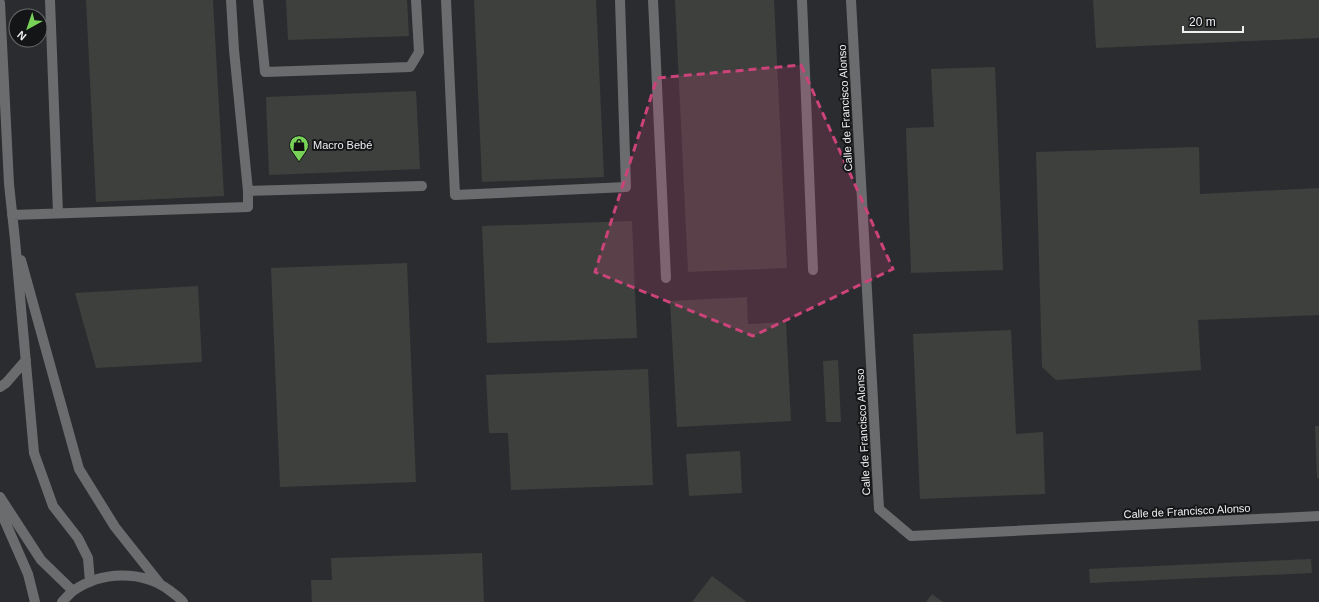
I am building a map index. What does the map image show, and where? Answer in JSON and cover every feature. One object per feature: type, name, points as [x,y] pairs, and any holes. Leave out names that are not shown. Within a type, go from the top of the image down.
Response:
[{"type":"street","points":[[50,0],[58,213]]},
{"type":"street","points":[[12,215],[248,207],[248,191],[234,50],[231,0]]},
{"type":"street","points":[[258,0],[265,72],[410,67],[419,52],[416,0]]},
{"type":"street","points":[[446,0],[455,195],[626,187],[620,0]]},
{"type":"street","points":[[653,0],[666,278]]},
{"type":"street","points":[[802,0],[814,270]]},
{"type":"street","name":"Calle de Francisco Alonso","points":[[851,0],[879,509],[911,536],[1319,516]]},
{"type":"street","points":[[0,3],[10,203],[15,240],[34,453],[53,506],[78,538],[88,558],[90,582]]},
{"type":"street","points":[[248,191],[422,186]]},
{"type":"street","points":[[0,204],[10,203]]},
{"type":"street","points":[[15,240],[79,469],[115,527],[161,584],[183,602]]},
{"type":"street","points":[[0,387],[6,383],[26,360]]},
{"type":"street","points":[[0,497],[41,560],[73,591]]},
{"type":"street","points":[[0,510],[28,574],[35,602]]},
{"type":"street","points":[[62,602],[73,591],[90,582],[114,576],[138,576],[161,584]]},
{"type":"highlighted area","points":[[801,65],[893,269],[753,336],[595,272],[657,78]]},
{"type":"building","points":[[86,0],[213,0],[224,196],[96,202]]},
{"type":"building","points":[[286,0],[407,0],[409,36],[288,40]]},
{"type":"building","points":[[474,0],[596,0],[604,177],[482,182]]},
{"type":"building","points":[[675,0],[774,0],[787,268],[688,272]]},
{"type":"building","points":[[1093,0],[1319,0],[1319,38],[1096,48]]},
{"type":"building","points":[[995,67],[1003,270],[911,273],[906,128],[934,127],[931,69]]},
{"type":"building","points":[[416,91],[420,169],[269,175],[266,97]]},
{"type":"building","points":[[1199,147],[1200,194],[1319,188],[1319,315],[1198,320],[1201,370],[1056,380],[1042,367],[1036,152]]},
{"type":"building","points":[[632,221],[637,338],[487,343],[482,226]]},
{"type":"building","points":[[407,263],[416,482],[280,487],[271,268]]},
{"type":"building","points":[[198,286],[202,362],[96,368],[75,293]]},
{"type":"building","points":[[747,297],[748,324],[786,322],[791,421],[677,427],[670,301]]},
{"type":"building","points":[[1011,330],[1016,434],[1043,432],[1045,494],[920,499],[913,334]]},
{"type":"building","points":[[838,360],[841,422],[826,422],[823,361]]},
{"type":"building","points":[[648,369],[653,485],[511,490],[508,433],[489,433],[486,375]]},
{"type":"building","points":[[1315,426],[1319,426],[1319,478],[1317,478]]},
{"type":"building","points":[[740,451],[742,493],[689,496],[686,454]]},
{"type":"building","points":[[482,553],[484,602],[312,602],[311,580],[332,580],[331,558]]},
{"type":"building","points":[[1311,559],[1312,573],[1090,583],[1089,569]]},
{"type":"building","points":[[712,576],[747,602],[692,602]]},
{"type":"building","points":[[932,594],[943,602],[926,602]]},
{"type":"place","name":"Macro Bebé","points":[[299,162]]}]
